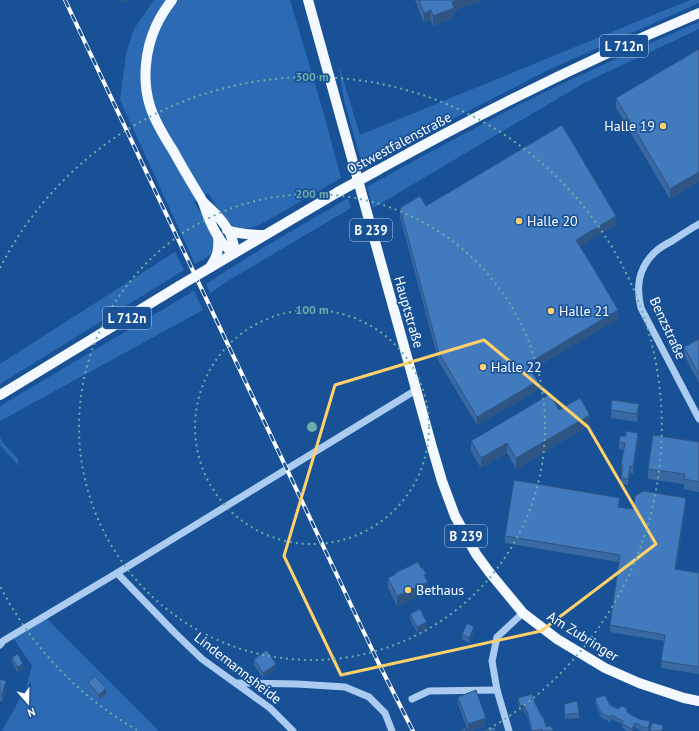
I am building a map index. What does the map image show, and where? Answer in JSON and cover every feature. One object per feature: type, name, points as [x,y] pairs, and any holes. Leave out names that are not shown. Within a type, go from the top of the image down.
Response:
[{"type":"main road","points":[[172,0],[163,12],[150,42],[146,68],[146,81],[150,108],[162,133],[203,202],[218,236],[228,250],[234,253],[233,242],[227,230],[214,211],[203,202]]},
{"type":"main road","name":"Hauptstraße","points":[[308,0],[442,481],[455,516],[476,554],[523,612]]},
{"type":"main road","name":"Ostwestfalenstraße","points":[[0,395],[264,235],[378,170],[550,80],[699,13]]},
{"type":"main road","points":[[227,230],[249,235],[264,235]]},
{"type":"main road","points":[[211,267],[218,252],[218,236]]},
{"type":"main road","name":"Am Zubringer","points":[[523,612],[556,639],[604,668],[639,683],[684,698],[699,701]]},
{"type":"street","name":"Benzstraße","points":[[699,224],[655,252],[644,264],[638,289],[641,308],[699,418]]},
{"type":"street","points":[[0,645],[3,641],[416,390]]},
{"type":"street","name":"Lindemannsheide","points":[[117,573],[202,659],[270,708],[293,731]]},
{"type":"street","points":[[509,731],[492,661],[497,637],[523,612]]},
{"type":"street","points":[[236,683],[297,684],[345,687],[369,697],[385,713],[392,731]]},
{"type":"street","points":[[412,699],[429,691],[498,690]]},
{"type":"highlighted area","points":[[484,340],[588,427],[656,544],[541,631],[341,675],[284,556],[335,385]]},
{"type":"shaded area","points":[[154,0],[290,0],[341,178],[254,227],[236,227],[230,224],[208,193],[194,202],[212,234],[213,248],[210,255],[195,264],[120,100],[126,54],[134,29]]},
{"type":"shaded area","points":[[690,0],[699,0],[699,3],[546,71],[363,167],[345,104],[339,66],[360,135]]},
{"type":"shaded area","points":[[699,22],[699,29],[584,83],[373,208],[367,187],[491,119],[533,98]]},
{"type":"shaded area","points":[[348,198],[351,208],[210,293],[206,284],[261,249]]},
{"type":"shaded area","points":[[175,252],[184,270],[0,384],[0,364]]},
{"type":"shaded area","points":[[194,291],[203,310],[0,421],[0,406]]},
{"type":"shaded area","points":[[0,437],[3,443],[18,459],[18,463],[21,468],[0,445]]},
{"type":"shaded area","points":[[46,618],[159,731],[2,731],[26,688],[32,666],[14,639]]},
{"type":"building","points":[[419,0],[457,0],[452,2],[454,8],[433,16],[431,10],[424,13]]},
{"type":"building","name":"Halle 19","points":[[699,49],[699,172],[670,189],[616,98]]},
{"type":"building","points":[[562,125],[616,216],[576,240],[618,310],[527,364],[538,381],[477,417],[439,353],[400,208],[420,196],[426,206]]},
{"type":"building","points":[[699,339],[699,375],[684,347]]},
{"type":"building","points":[[550,394],[559,410],[580,398],[590,415],[516,458],[507,443],[481,458],[471,441]]},
{"type":"building","points":[[612,400],[639,404],[637,414],[611,410]]},
{"type":"building","points":[[626,431],[638,433],[633,467],[630,466],[628,479],[621,478],[623,465],[621,465],[625,443],[619,442],[620,436],[626,436]]},
{"type":"building","points":[[653,435],[699,442],[699,482],[684,479],[685,474],[648,469]]},
{"type":"building","points":[[514,480],[620,498],[618,507],[633,509],[635,496],[643,491],[686,498],[675,569],[699,573],[699,667],[661,661],[665,635],[610,625],[620,555],[505,536]]},
{"type":"building","points":[[418,562],[426,574],[424,575],[428,582],[397,596],[388,578]]},
{"type":"building","points":[[420,609],[427,622],[417,627],[410,614]]},
{"type":"building","points":[[467,623],[474,627],[469,638],[462,634]]},
{"type":"building","points":[[267,650],[276,664],[263,673],[254,659]]},
{"type":"building","points":[[18,654],[23,664],[17,667],[12,657]]},
{"type":"building","points":[[95,676],[106,688],[99,695],[88,682]]},
{"type":"building","points":[[0,679],[6,681],[2,694],[0,694]]},
{"type":"building","points":[[476,690],[486,718],[468,724],[458,697]]},
{"type":"building","points":[[532,694],[542,717],[543,716],[546,727],[551,726],[553,731],[542,731],[542,729],[532,731],[527,711],[524,705],[520,706],[518,698]]},
{"type":"building","points":[[605,695],[610,705],[618,709],[622,706],[626,708],[628,713],[639,719],[650,721],[648,728],[635,723],[632,729],[622,724],[623,721],[611,715],[610,717],[601,713],[595,699]]},
{"type":"building","points":[[577,701],[579,713],[565,715],[564,704]]},
{"type":"building","points":[[652,723],[663,725],[662,731],[650,731]]},
{"type":"building","points":[[494,727],[496,731],[483,731]]},
{"type":"railway","points":[[65,0],[378,662],[413,731]]},
{"type":"place","name":"Halle 19","points":[[663,126]]},
{"type":"place","name":"Halle 20","points":[[519,221]]},
{"type":"place","name":"Halle 21","points":[[551,311]]},
{"type":"place","name":"Halle 22","points":[[483,367]]},
{"type":"place","name":"Bethaus","points":[[408,590]]}]
